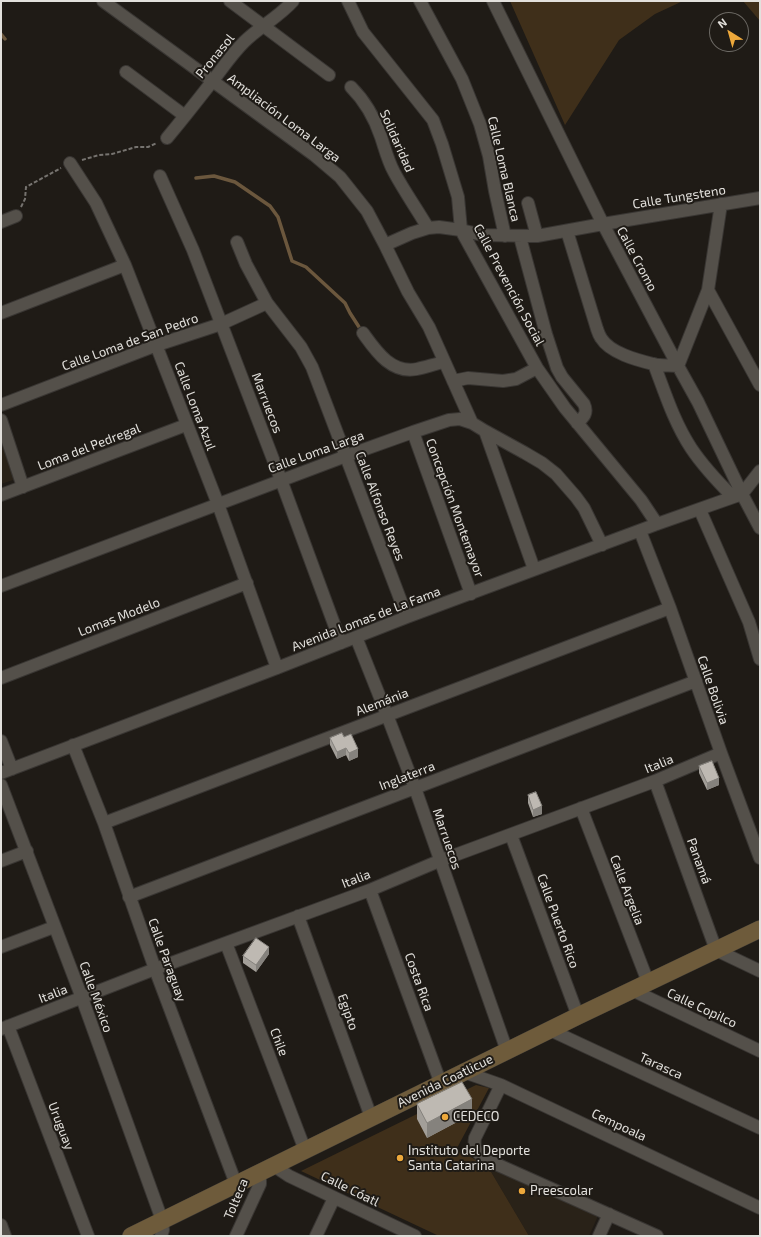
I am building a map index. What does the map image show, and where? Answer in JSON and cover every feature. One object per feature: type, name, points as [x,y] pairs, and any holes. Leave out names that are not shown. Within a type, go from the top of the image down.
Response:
[{"type":"street","name":"Ampliación Loma Larga","points":[[102,1],[314,155],[340,177],[367,211],[408,292],[429,327],[472,423]]},
{"type":"street","points":[[230,1],[329,74]]},
{"type":"street","name":"Pronasol","points":[[167,138],[212,82],[229,58],[244,42],[262,26],[279,15],[293,1]]},
{"type":"street","name":"Calle Prevención Social","points":[[348,1],[363,32],[433,120],[458,197],[462,230],[537,368],[577,423],[641,500],[657,524]]},
{"type":"street","name":"Calle Loma Blanca","points":[[420,1],[462,80],[480,124],[489,156],[505,236]]},
{"type":"street","name":"Calle Cromo","points":[[493,1],[603,224],[698,402],[737,496],[760,528]]},
{"type":"street","points":[[126,72],[184,116]]},
{"type":"street","name":"Solidaridad","points":[[351,87],[369,111],[382,138],[385,153],[394,172],[428,228]]},
{"type":"street","name":"Calle Loma Azul","points":[[70,162],[96,203],[125,265],[218,504],[277,668]]},
{"type":"street","name":"Marruecos","points":[[160,176],[193,250],[281,480],[341,643]]},
{"type":"street","name":"Calle Tungsteno","points":[[603,224],[760,198]]},
{"type":"street","points":[[528,203],[537,236]]},
{"type":"street","points":[[567,230],[601,338],[613,350],[623,354],[654,364],[678,366],[708,290],[721,204]]},
{"type":"street","points":[[1,222],[16,216]]},
{"type":"street","points":[[385,245],[412,233],[428,228],[439,227],[462,230],[482,235],[537,236],[603,224]]},
{"type":"street","points":[[520,236],[546,334],[557,368],[562,377],[584,404],[586,409],[584,418],[577,423]]},
{"type":"street","name":"Calle Alfonso Reyes","points":[[237,242],[246,264],[267,303],[290,331],[307,356],[312,367],[407,617]]},
{"type":"street","points":[[1,313],[125,265]]},
{"type":"street","points":[[708,290],[760,385]]},
{"type":"street","name":"Calle Loma de San Pedro","points":[[1,405],[157,345],[221,324],[267,303]]},
{"type":"street","points":[[363,333],[383,359],[398,368],[406,370],[416,369],[444,362]]},
{"type":"street","points":[[654,364],[672,412],[690,448],[701,462],[737,496],[760,471]]},
{"type":"street","points":[[453,381],[468,378],[503,381],[516,379],[537,368]]},
{"type":"street","name":"Calle Loma Larga","points":[[1,586],[346,456],[449,420],[460,419],[472,423],[485,432],[542,463],[556,474],[584,508],[602,544]]},
{"type":"street","points":[[1,420],[23,487]]},
{"type":"street","name":"Loma del Pedregal","points":[[1,495],[186,425]]},
{"type":"street","name":"Concepción Montemayor","points":[[413,432],[471,594]]},
{"type":"street","points":[[485,432],[534,569]]},
{"type":"street","name":"Avenida Lomas de La Fama","points":[[6,771],[534,569],[737,496]]},
{"type":"street","points":[[700,510],[749,622],[760,659]]},
{"type":"street","name":"Calle Bolivia","points":[[640,531],[670,608],[760,858]]},
{"type":"street","name":"Lomas Modelo","points":[[1,678],[247,583]]},
{"type":"street","name":"Alemánia","points":[[104,823],[387,714],[670,608]]},
{"type":"street","name":"Marruecos","points":[[356,637],[415,788],[439,861],[507,1052]]},
{"type":"street","name":"Inglaterra","points":[[129,897],[696,681]]},
{"type":"street","points":[[1,741],[6,771]]},
{"type":"street","name":"Calle Paraguay","points":[[73,745],[104,823],[155,969],[236,1184]]},
{"type":"street","name":"Italia","points":[[5,1027],[155,969],[370,890],[439,861],[655,781],[721,753]]},
{"type":"street","name":"Panamá","points":[[655,781],[716,950]]},
{"type":"street","name":"Calle México","points":[[1,785],[82,998],[162,1228]]},
{"type":"street","name":"Calle Argelia","points":[[581,808],[648,982]]},
{"type":"street","name":"Calle Puerto Rico","points":[[511,835],[578,1016]]},
{"type":"street","points":[[1,861],[27,851]]},
{"type":"street","name":"Costa Rica","points":[[370,890],[441,1084]]},
{"type":"street","name":"Egipto","points":[[298,916],[371,1117]]},
{"type":"street","points":[[1,947],[54,927]]},
{"type":"street","name":"Avenida Coatlicue","points":[[131,1236],[162,1228],[236,1184],[578,1016],[760,929]]},
{"type":"street","name":"Chile","points":[[226,943],[305,1150]]},
{"type":"street","points":[[716,950],[760,971]]},
{"type":"street","name":"Calle Copilco","points":[[632,990],[760,1051]]},
{"type":"street","name":"Uruguay","points":[[5,1027],[88,1236]]},
{"type":"street","name":"Tarasca","points":[[550,1030],[760,1128]]},
{"type":"street","name":"Cempoala","points":[[464,1072],[501,1085],[760,1208]]},
{"type":"street","points":[[501,1085],[475,1138],[474,1147],[481,1156],[657,1236]]},
{"type":"street","name":"Calle Cóatl","points":[[267,1169],[290,1176],[397,1232],[414,1236]]},
{"type":"street","name":"Tolteca","points":[[236,1236],[267,1169]]},
{"type":"street","points":[[316,1236],[334,1198]]},
{"type":"street","points":[[599,1236],[609,1214]]},
{"type":"street","points":[[1,1226],[5,1236]]},
{"type":"shaded area","points":[[510,1],[683,1],[655,14],[619,40],[565,125]]},
{"type":"shaded area","points":[[743,1],[760,1],[760,21]]},
{"type":"shaded area","points":[[1,444],[14,475],[13,480],[1,484]]},
{"type":"shaded area","name":"Instituto del Deporte Santa Catarina","points":[[476,1085],[489,1088],[456,1150],[487,1165],[529,1236],[439,1236],[301,1171]]},
{"type":"shaded area","name":"Preescolar","points":[[487,1165],[598,1216],[589,1236],[529,1236]]},
{"type":"building","points":[[342,733],[344,737],[351,734],[358,749],[349,753],[346,748],[337,752],[330,738]]},
{"type":"building","points":[[712,761],[719,778],[707,783],[699,766]]},
{"type":"building","points":[[536,792],[542,806],[533,810],[528,795]]},
{"type":"building","points":[[256,938],[269,947],[256,965],[243,956]]},
{"type":"building","points":[[462,1082],[472,1099],[427,1123],[417,1104]]},
{"type":"waterway","points":[[1,34],[5,39]]},
{"type":"waterway","points":[[196,178],[214,176],[235,182],[270,206],[278,217],[292,261],[306,267],[345,303],[359,327]]},
{"type":"place","name":"CEDECO","points":[[445,1117]]},
{"type":"place","name":"Instituto del Deporte Santa Catarina","points":[[400,1158]]},
{"type":"place","name":"Preescolar","points":[[522,1191]]}]
